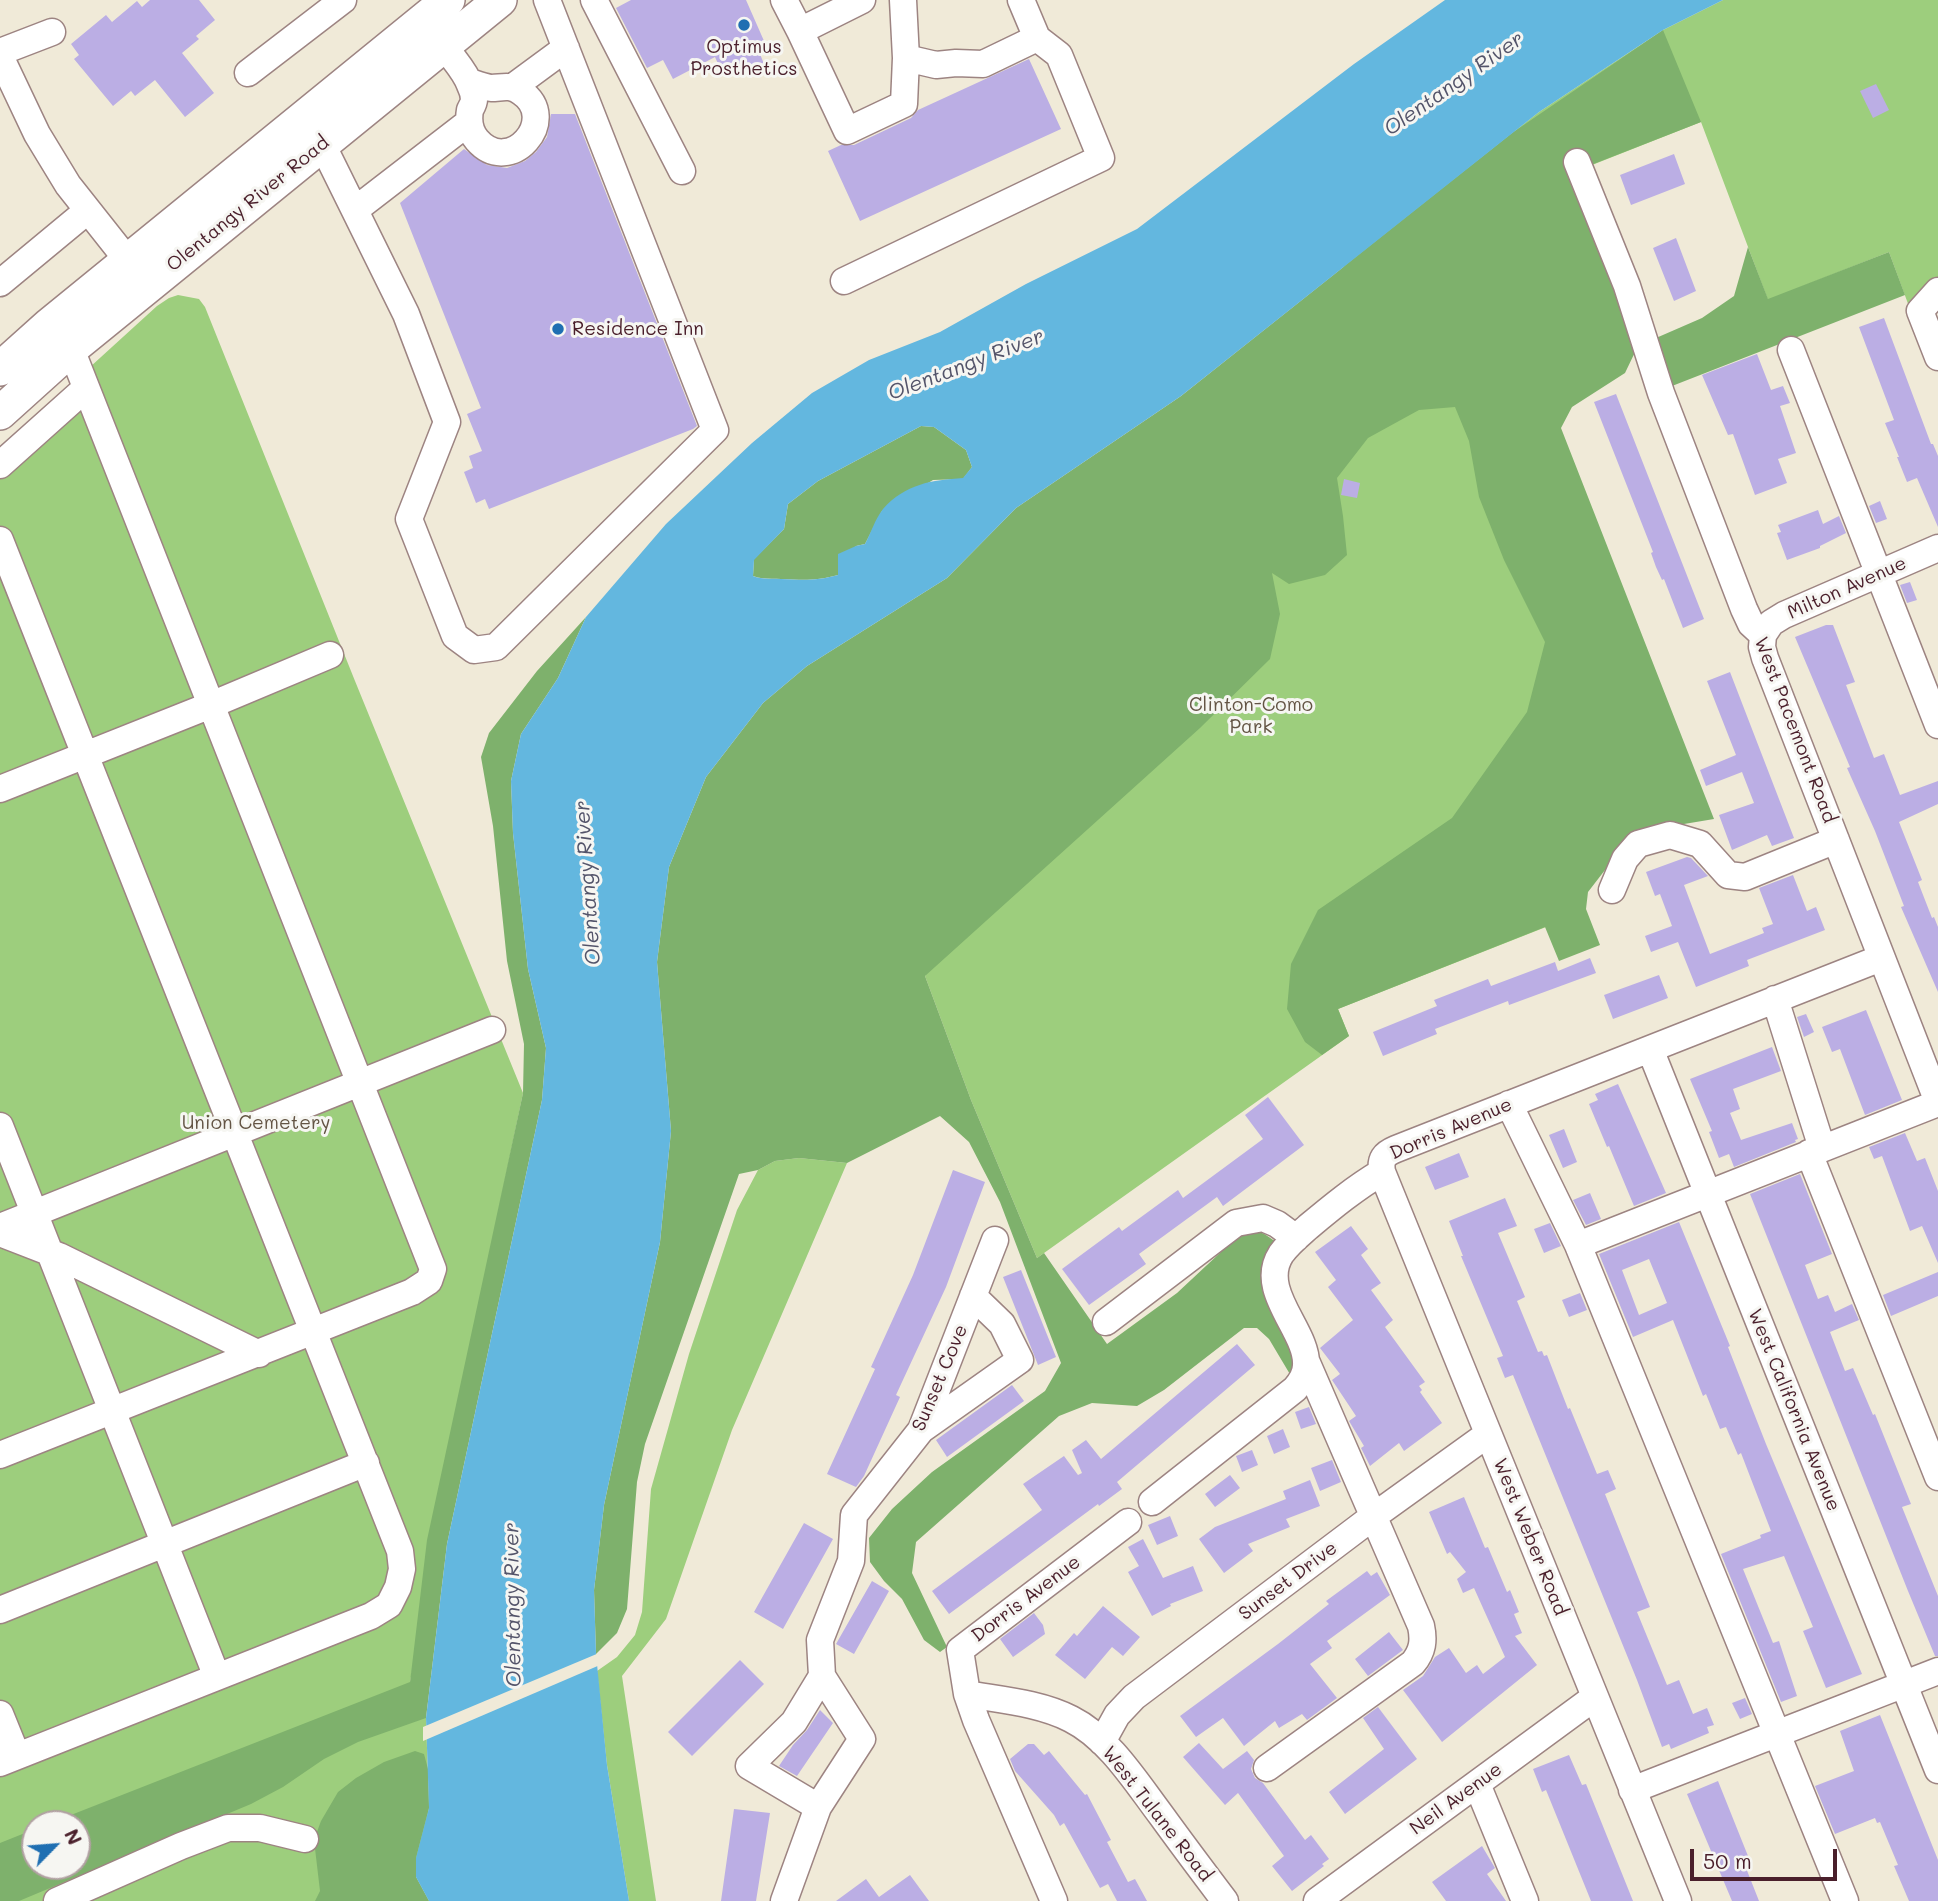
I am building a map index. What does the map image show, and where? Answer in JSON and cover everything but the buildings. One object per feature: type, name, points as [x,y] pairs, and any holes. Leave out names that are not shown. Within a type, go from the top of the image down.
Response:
[{"type":"main road","name":"Olentangy River Road","points":[[0,369],[49,325],[138,273],[322,144],[500,0]]},
{"type":"main road","name":"Olentangy River Road","points":[[0,413],[71,349],[138,273],[434,5]]},
{"type":"street","points":[[248,73],[343,0]]},
{"type":"street","points":[[322,144],[406,314],[447,422],[409,519],[455,636],[474,650],[496,647],[715,430],[547,0]]},
{"type":"street","points":[[594,0],[682,171]]},
{"type":"street","points":[[784,0],[847,131],[904,104],[906,58],[903,0]]},
{"type":"street","points":[[800,31],[862,0]]},
{"type":"street","points":[[844,281],[1101,158],[1059,55],[1037,38],[1021,0]]},
{"type":"street","points":[[434,5],[442,46],[470,82],[474,101],[469,122],[478,141],[497,152],[518,149],[527,142],[536,122],[535,111],[523,93],[513,87],[491,88],[470,82]]},
{"type":"street","points":[[52,32],[0,54],[37,134],[68,185],[138,273]]},
{"type":"street","points":[[906,58],[936,65],[956,62],[983,64],[1037,38]]},
{"type":"street","points":[[513,87],[566,48]]},
{"type":"street","points":[[355,210],[469,122]]},
{"type":"street","name":"West Pacemont Road","points":[[1577,162],[1627,286],[1661,393],[1744,609],[1751,624],[1763,635],[1765,658],[1938,1102]]},
{"type":"street","points":[[0,283],[87,211]]},
{"type":"street","points":[[1938,291],[1920,311],[1938,357]]},
{"type":"street","points":[[0,1455],[412,1292],[429,1281],[433,1269],[71,349],[49,325]]},
{"type":"street","points":[[1791,350],[1938,725]]},
{"type":"street","points":[[0,465],[86,388]]},
{"type":"street","points":[[0,540],[366,1463],[400,1551],[402,1569],[398,1587],[388,1605],[371,1616],[8,1759],[0,1714]]},
{"type":"street","name":"Milton Avenue","points":[[1763,635],[1772,623],[1784,615],[1938,548]]},
{"type":"street","points":[[0,789],[330,655]]},
{"type":"street","points":[[1612,890],[1625,859],[1638,844],[1670,835],[1700,844],[1728,875],[1745,877],[1836,840]]},
{"type":"street","name":"Dorris Avenue","points":[[1307,1363],[1279,1298],[1275,1271],[1280,1254],[1338,1202],[1382,1172],[1382,1157],[1509,1104],[1881,958]]},
{"type":"street","points":[[1775,999],[1816,1151],[1938,1477]]},
{"type":"street","points":[[0,1227],[492,1030]]},
{"type":"street","name":"West California Avenue","points":[[1650,1049],[1938,1770]]},
{"type":"street","points":[[1578,1245],[1938,1102]]},
{"type":"street","points":[[1509,1104],[1578,1245],[1845,1901]]},
{"type":"street","points":[[0,1126],[217,1677]]},
{"type":"street","name":"West Weber Road","points":[[1382,1172],[1678,1901]]},
{"type":"street","points":[[1106,1322],[1236,1223],[1263,1217],[1296,1238]]},
{"type":"street","points":[[0,1233],[52,1254],[259,1354]]},
{"type":"street","name":"Sunset Cove","points":[[822,1676],[820,1640],[851,1561],[854,1515],[921,1430],[995,1240]]},
{"type":"street","points":[[921,1430],[1020,1360],[1002,1324],[973,1296]]},
{"type":"street","points":[[1152,1502],[1295,1390],[1304,1378],[1307,1363]]},
{"type":"street","points":[[1268,1768],[1413,1663],[1419,1656],[1423,1636],[1307,1363]]},
{"type":"street","name":"Sunset Drive","points":[[1102,1742],[1118,1715],[1135,1697],[1374,1516],[1488,1434]]},
{"type":"street","points":[[0,1610],[366,1463]]},
{"type":"street","name":"Dorris Avenue","points":[[967,1694],[960,1650],[1128,1521]]},
{"type":"street","points":[[1633,1790],[1938,1671]]},
{"type":"street","points":[[784,1901],[818,1807],[862,1739],[822,1676],[794,1722],[750,1766],[818,1807]]},
{"type":"street","points":[[967,1694],[1054,1901]]},
{"type":"street","name":"West Tulane Road","points":[[967,1694],[1018,1702],[1068,1717],[1083,1725],[1102,1742],[1138,1784],[1225,1901]]},
{"type":"street","name":"Neil Avenue","points":[[1317,1901],[1595,1697]]},
{"type":"street","points":[[1477,1784],[1525,1901]]},
{"type":"street","points":[[57,1901],[228,1828],[260,1828],[305,1839]]},
{"type":"green space","name":"Clinton-Como Park","points":[[1723,0],[1938,0],[1938,299],[1914,320],[1889,252],[1768,300],[1701,122],[1549,182],[1528,412],[1682,800],[1521,863],[1546,927],[1338,1009],[1349,1036],[1037,1258],[971,1100],[925,976],[1346,263],[1539,112],[1663,30]]},
{"type":"green space","points":[[1663,30],[1701,122],[1573,172],[1637,348],[1625,373],[1572,407],[1561,428],[1714,819],[1666,827],[1622,848],[1588,892],[1586,909],[1600,945],[1559,961],[1545,927],[1338,1009],[1349,1036],[1322,1055],[1305,1042],[1287,1009],[1291,964],[1318,910],[1452,818],[1527,712],[1545,642],[1504,560],[1479,497],[1469,441],[1455,407],[1419,410],[1368,438],[1337,478],[1347,555],[1325,575],[1289,584],[1272,573],[1280,614],[1270,659],[1200,728],[925,976],[971,1100],[1037,1258],[1044,1253],[1107,1344],[1177,1293],[1237,1237],[1254,1231],[1277,1243],[1293,1341],[1294,1381],[1269,1339],[1257,1328],[1244,1328],[1164,1390],[1137,1406],[1092,1403],[1059,1416],[916,1542],[912,1573],[947,1647],[940,1652],[924,1640],[902,1599],[870,1562],[869,1538],[892,1509],[932,1472],[1045,1391],[1061,1363],[1000,1202],[969,1142],[940,1116],[847,1163],[799,1158],[775,1161],[758,1170],[739,1174],[645,1444],[637,1482],[627,1609],[617,1633],[596,1654],[594,1590],[604,1505],[660,1242],[671,1131],[657,962],[669,867],[706,777],[763,703],[807,666],[947,578],[1016,508],[1181,396],[1512,133]]},
{"type":"green space","points":[[1748,247],[1768,299],[1889,252],[1905,295],[1672,386],[1656,338],[1702,318],[1734,296]]},
{"type":"green space","name":"Union Cemetery","points":[[178,295],[199,299],[205,307],[523,1093],[491,1247],[410,1682],[426,1718],[429,1808],[416,1877],[429,1901],[0,1901],[0,449],[157,306]]},
{"type":"green space","points":[[921,426],[934,427],[966,450],[972,467],[963,479],[933,480],[882,511],[865,544],[856,546],[838,575],[803,580],[753,576],[754,559],[784,529],[788,504],[818,481]]},
{"type":"green space","points":[[586,617],[558,678],[521,734],[511,781],[513,833],[528,969],[546,1048],[542,1100],[447,1544],[426,1718],[358,1742],[324,1759],[283,1787],[251,1804],[91,1871],[91,1810],[84,1810],[410,1682],[427,1540],[523,1093],[524,1044],[507,961],[493,826],[481,757],[489,733],[537,671]]},
{"type":"green space","points":[[799,1158],[847,1163],[732,1430],[666,1619],[622,1676],[656,1901],[629,1901],[607,1765],[597,1671],[617,1657],[635,1635],[642,1612],[651,1489],[689,1354],[737,1210],[758,1170],[775,1161]]},
{"type":"green space","points":[[415,1751],[424,1754],[428,1769],[429,1808],[416,1858],[416,1877],[429,1901],[315,1901],[320,1891],[314,1840],[321,1821],[338,1792],[384,1762]]},
{"type":"green space","points":[[21,1835],[21,1880],[69,1880],[19,1901],[0,1901],[0,1843]]},
{"type":"water","name":"Olentangy River","points":[[1445,0],[1723,0],[1663,30],[1539,112],[1181,396],[1016,508],[947,578],[807,666],[763,703],[706,777],[669,867],[657,962],[671,1131],[660,1242],[604,1505],[594,1590],[596,1654],[607,1765],[629,1901],[429,1901],[416,1877],[416,1858],[429,1808],[426,1718],[447,1544],[542,1100],[546,1048],[528,969],[513,833],[511,781],[521,734],[558,678],[586,617],[666,524],[752,443],[812,393],[869,360],[940,332],[1026,284],[1137,229],[1354,64]],"holes":[[[921,426],[934,427],[966,450],[972,467],[963,478],[920,485],[900,494],[880,513],[865,544],[838,554],[838,575],[803,580],[753,576],[754,560],[784,529],[788,504],[818,481]]]},
{"type":"pier","points":[[599,1653],[600,1665],[423,1741],[423,1727]]},
{"type":"place","name":"Optimus Prosthetics","points":[[744,25]]},
{"type":"place","name":"Residence Inn","points":[[558,329]]}]
